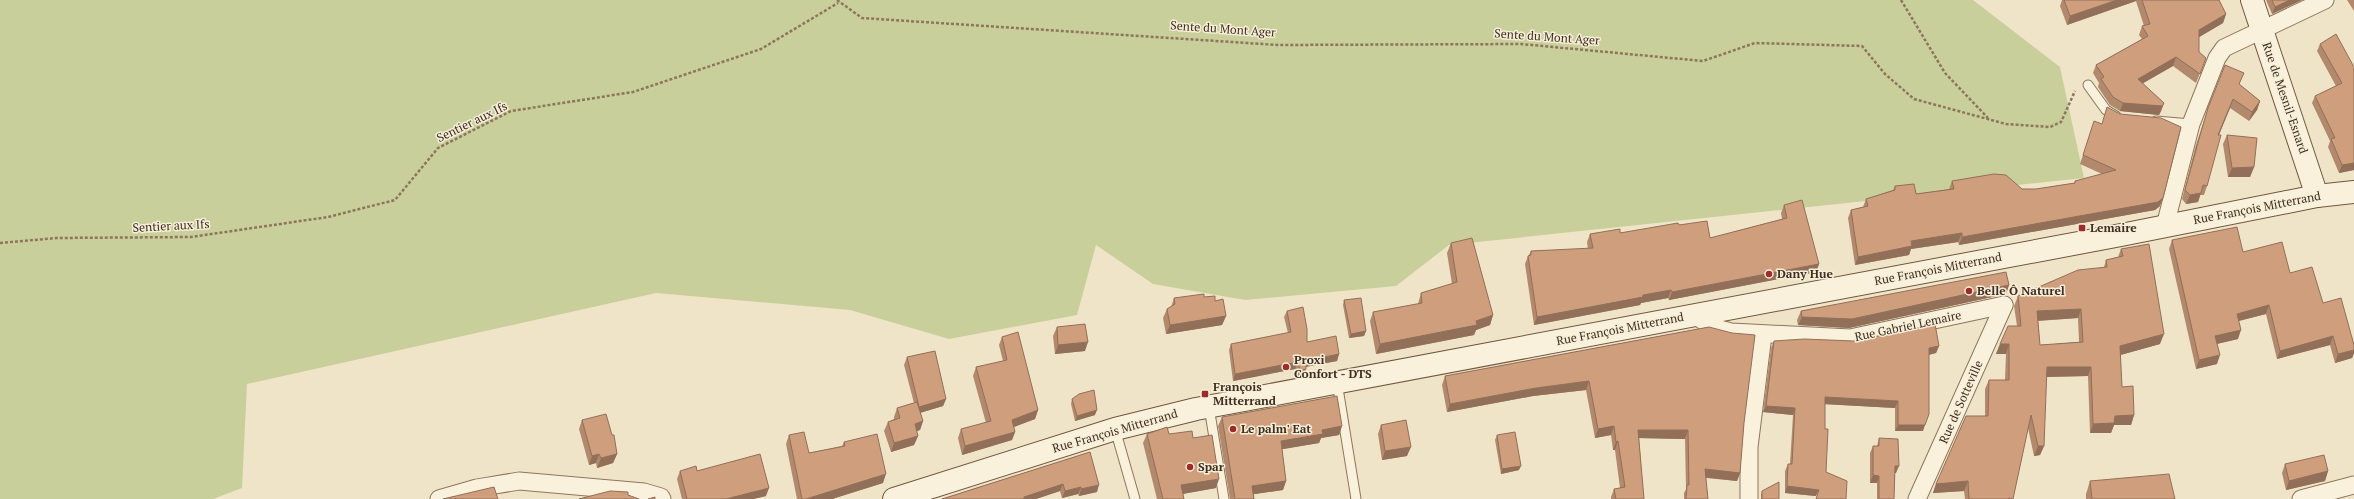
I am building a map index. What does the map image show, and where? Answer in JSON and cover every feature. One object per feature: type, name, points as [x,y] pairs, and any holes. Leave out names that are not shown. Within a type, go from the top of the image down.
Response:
[{"type":"street","name":"Rue de Mesnil-Esnard","points":[[2252,0],[2318,196]]},
{"type":"street","points":[[2165,226],[2191,124],[2217,58],[2224,48],[2325,0]]},
{"type":"street","name":"Rue François Mitterrand","points":[[894,499],[1115,429],[1154,418],[1209,406],[2318,196],[2354,192]]},
{"type":"street","name":"Rue Gabriel Lemaire","points":[[1695,315],[1712,327],[1731,332],[1764,335],[1850,338],[2004,305]]},
{"type":"street","name":"Rue de Sotteville","points":[[1917,499],[2004,305]]},
{"type":"street","points":[[1749,499],[1749,447],[1764,335]]},
{"type":"street","points":[[439,499],[478,488],[519,481],[644,492],[661,497],[662,499]]},
{"type":"street","points":[[2301,499],[2354,485]]},
{"type":"lane","points":[[2088,85],[2106,110],[2118,117],[2125,118]]},
{"type":"lane","points":[[2147,120],[2191,124]]},
{"type":"lane","points":[[1337,382],[1356,499]]},
{"type":"lane","points":[[1209,406],[1224,499]]},
{"type":"lane","points":[[1115,429],[1135,499]]},
{"type":"path","points":[[1901,0],[1945,73],[1988,119]]},
{"type":"path","name":"Sente du Mont Ager","points":[[838,1],[862,18],[1278,45],[1521,44],[1703,61],[1755,43],[1862,46],[1885,74],[1914,99],[2006,124],[2050,127],[2061,122],[2078,83],[2088,85]]},
{"type":"path","name":"Sentier aux Ifs","points":[[0,243],[57,238],[191,237],[328,217],[395,200],[438,148],[511,111],[633,92],[761,49],[838,1]]},
{"type":"green space","points":[[0,0],[1973,0],[2060,67],[2084,178],[1449,245],[1396,286],[1245,300],[1153,284],[1096,245],[1077,315],[949,339],[850,310],[656,293],[247,384],[242,488],[213,499],[0,499]]},
{"type":"building","points":[[2064,0],[2117,0],[2070,16]]},
{"type":"building","points":[[2142,0],[2219,0],[2226,14],[2199,30],[2199,52],[2206,58],[2200,74],[2176,57],[2138,79],[2164,103],[2162,106],[2123,103],[2113,97],[2101,79],[2104,77],[2096,65],[2148,36],[2142,26],[2150,24]]},
{"type":"building","points":[[2272,0],[2290,0],[2275,7]]},
{"type":"building","points":[[2336,34],[2354,67],[2354,163],[2342,165],[2331,139],[2335,138],[2315,96],[2342,83],[2320,44]]},
{"type":"building","points":[[2225,65],[2244,73],[2239,84],[2260,101],[2252,112],[2233,99],[2218,135],[2221,135],[2207,186],[2203,185],[2201,193],[2190,195],[2185,190],[2208,108]]},
{"type":"building","points":[[2107,107],[2120,114],[2161,118],[2181,127],[2163,198],[2158,202],[1962,237],[1962,233],[1911,241],[1912,246],[1858,257],[1851,210],[1868,206],[1866,199],[1895,190],[1895,186],[1914,184],[1916,194],[1954,189],[1952,181],[1994,174],[2006,175],[2022,189],[2036,189],[2075,183],[2075,181],[2116,170],[2083,155],[2094,121],[2102,124]]},
{"type":"building","points":[[2227,135],[2257,138],[2254,167],[2232,168]]},
{"type":"building","points":[[1802,200],[1819,264],[1672,292],[1671,290],[1643,295],[1643,297],[1537,317],[1528,256],[1531,255],[1531,251],[1593,248],[1590,234],[1620,229],[1620,233],[1678,223],[1679,225],[1707,221],[1710,238],[1787,218],[1784,205]]},
{"type":"building","points":[[2237,227],[2243,252],[2282,242],[2290,273],[2312,267],[2323,303],[2341,298],[2354,345],[2354,350],[2338,354],[2333,336],[2280,351],[2269,305],[2237,314],[2241,330],[2215,336],[2220,355],[2199,360],[2172,240]]},
{"type":"building","points":[[1472,238],[1493,315],[1476,321],[1477,325],[1380,344],[1373,312],[1422,303],[1421,293],[1457,282],[1451,243]]},
{"type":"building","points":[[2149,244],[2164,334],[2120,346],[2122,387],[2133,386],[2134,415],[2115,416],[2114,423],[2093,424],[2091,367],[2047,367],[2044,446],[2038,446],[2031,415],[2013,499],[1969,499],[1968,481],[1936,484],[1966,416],[1988,416],[1989,380],[2009,380],[2009,344],[2000,344],[2008,326],[2021,326],[2018,296],[2078,270],[2107,267],[2106,260],[2123,256],[2121,249]],"holes":[[[2081,309],[2083,342],[2040,345],[2037,311]]]},
{"type":"building","points":[[2006,272],[2009,285],[1852,319],[1802,317],[1801,311]]},
{"type":"building","points":[[1204,294],[1204,297],[1215,296],[1215,301],[1223,299],[1226,316],[1170,325],[1167,309],[1175,304],[1174,298]]},
{"type":"building","points":[[1361,298],[1366,331],[1351,334],[1344,300]]},
{"type":"building","points":[[1303,307],[1307,329],[1307,342],[1336,336],[1339,354],[1306,361],[1306,369],[1300,371],[1298,362],[1235,374],[1231,344],[1291,332],[1287,311]]},
{"type":"building","points":[[1085,324],[1088,342],[1058,345],[1057,327]]},
{"type":"building","points":[[1935,324],[1939,346],[1929,348],[1929,414],[1925,425],[1898,425],[1898,401],[1825,397],[1825,429],[1828,429],[1826,472],[1847,481],[1846,499],[1816,499],[1819,490],[1787,486],[1788,464],[1792,464],[1795,408],[1766,406],[1774,341],[1804,339],[1854,341]]},
{"type":"building","points":[[1709,327],[1732,333],[1755,335],[1744,423],[1740,473],[1705,469],[1708,499],[1686,499],[1687,485],[1689,485],[1688,430],[1638,430],[1644,499],[1616,499],[1614,489],[1625,487],[1618,441],[1616,442],[1614,426],[1598,429],[1589,381],[1536,388],[1450,404],[1445,376]]},
{"type":"building","points":[[1018,332],[1038,410],[1012,420],[1015,432],[965,446],[961,429],[991,421],[976,367],[1007,360],[1002,337]]},
{"type":"building","points":[[935,351],[946,399],[919,407],[907,357]]},
{"type":"building","points":[[1094,390],[1097,410],[1077,416],[1072,399],[1079,394]]},
{"type":"building","points":[[1337,396],[1342,426],[1322,430],[1323,434],[1281,441],[1286,481],[1252,486],[1254,499],[1235,499],[1222,417]]},
{"type":"building","points":[[917,402],[923,421],[915,424],[918,436],[894,443],[888,422],[900,418],[897,408]]},
{"type":"building","points":[[606,414],[612,435],[614,435],[617,454],[601,458],[599,454],[592,456],[582,420]]},
{"type":"building","points":[[1406,420],[1411,447],[1385,451],[1381,425]]},
{"type":"building","points":[[1167,427],[1169,434],[1192,431],[1193,438],[1212,435],[1219,479],[1181,485],[1184,499],[1163,499],[1147,434]]},
{"type":"building","points":[[804,432],[809,453],[845,446],[844,442],[877,434],[886,474],[802,499],[789,435]]},
{"type":"building","points":[[1515,432],[1521,466],[1502,469],[1497,435]]},
{"type":"building","points":[[1879,438],[1898,439],[1899,466],[1895,466],[1894,499],[1879,499],[1879,476],[1873,475],[1873,446],[1879,446]]},
{"type":"building","points":[[1090,452],[1099,485],[1065,491],[1063,484],[1024,497],[1024,499],[942,499]]},
{"type":"building","points":[[760,454],[769,488],[726,499],[687,499],[680,471],[696,466],[697,471]]},
{"type":"building","points":[[2324,455],[2328,471],[2289,481],[2285,464]]},
{"type":"building","points":[[2169,474],[2175,499],[2092,499],[2090,481]]},
{"type":"building","points":[[1779,482],[1779,499],[1762,499],[1762,491]]},
{"type":"building","points":[[494,487],[498,499],[443,499]]},
{"type":"building","points":[[610,491],[628,492],[628,495],[639,499],[579,499]]},
{"type":"place","name":"Lemaire","points":[[2082,228]]},
{"type":"place","name":"Dany Hue","points":[[1769,274]]},
{"type":"place","name":"Belle Ô Naturel","points":[[1969,291]]},
{"type":"place","name":"Proxi Confort - DTS","points":[[1286,367]]},
{"type":"place","name":"François Mitterrand","points":[[1205,394]]},
{"type":"place","name":"Le palm' Eat","points":[[1233,429]]},
{"type":"place","name":"Spar","points":[[1190,467]]}]
